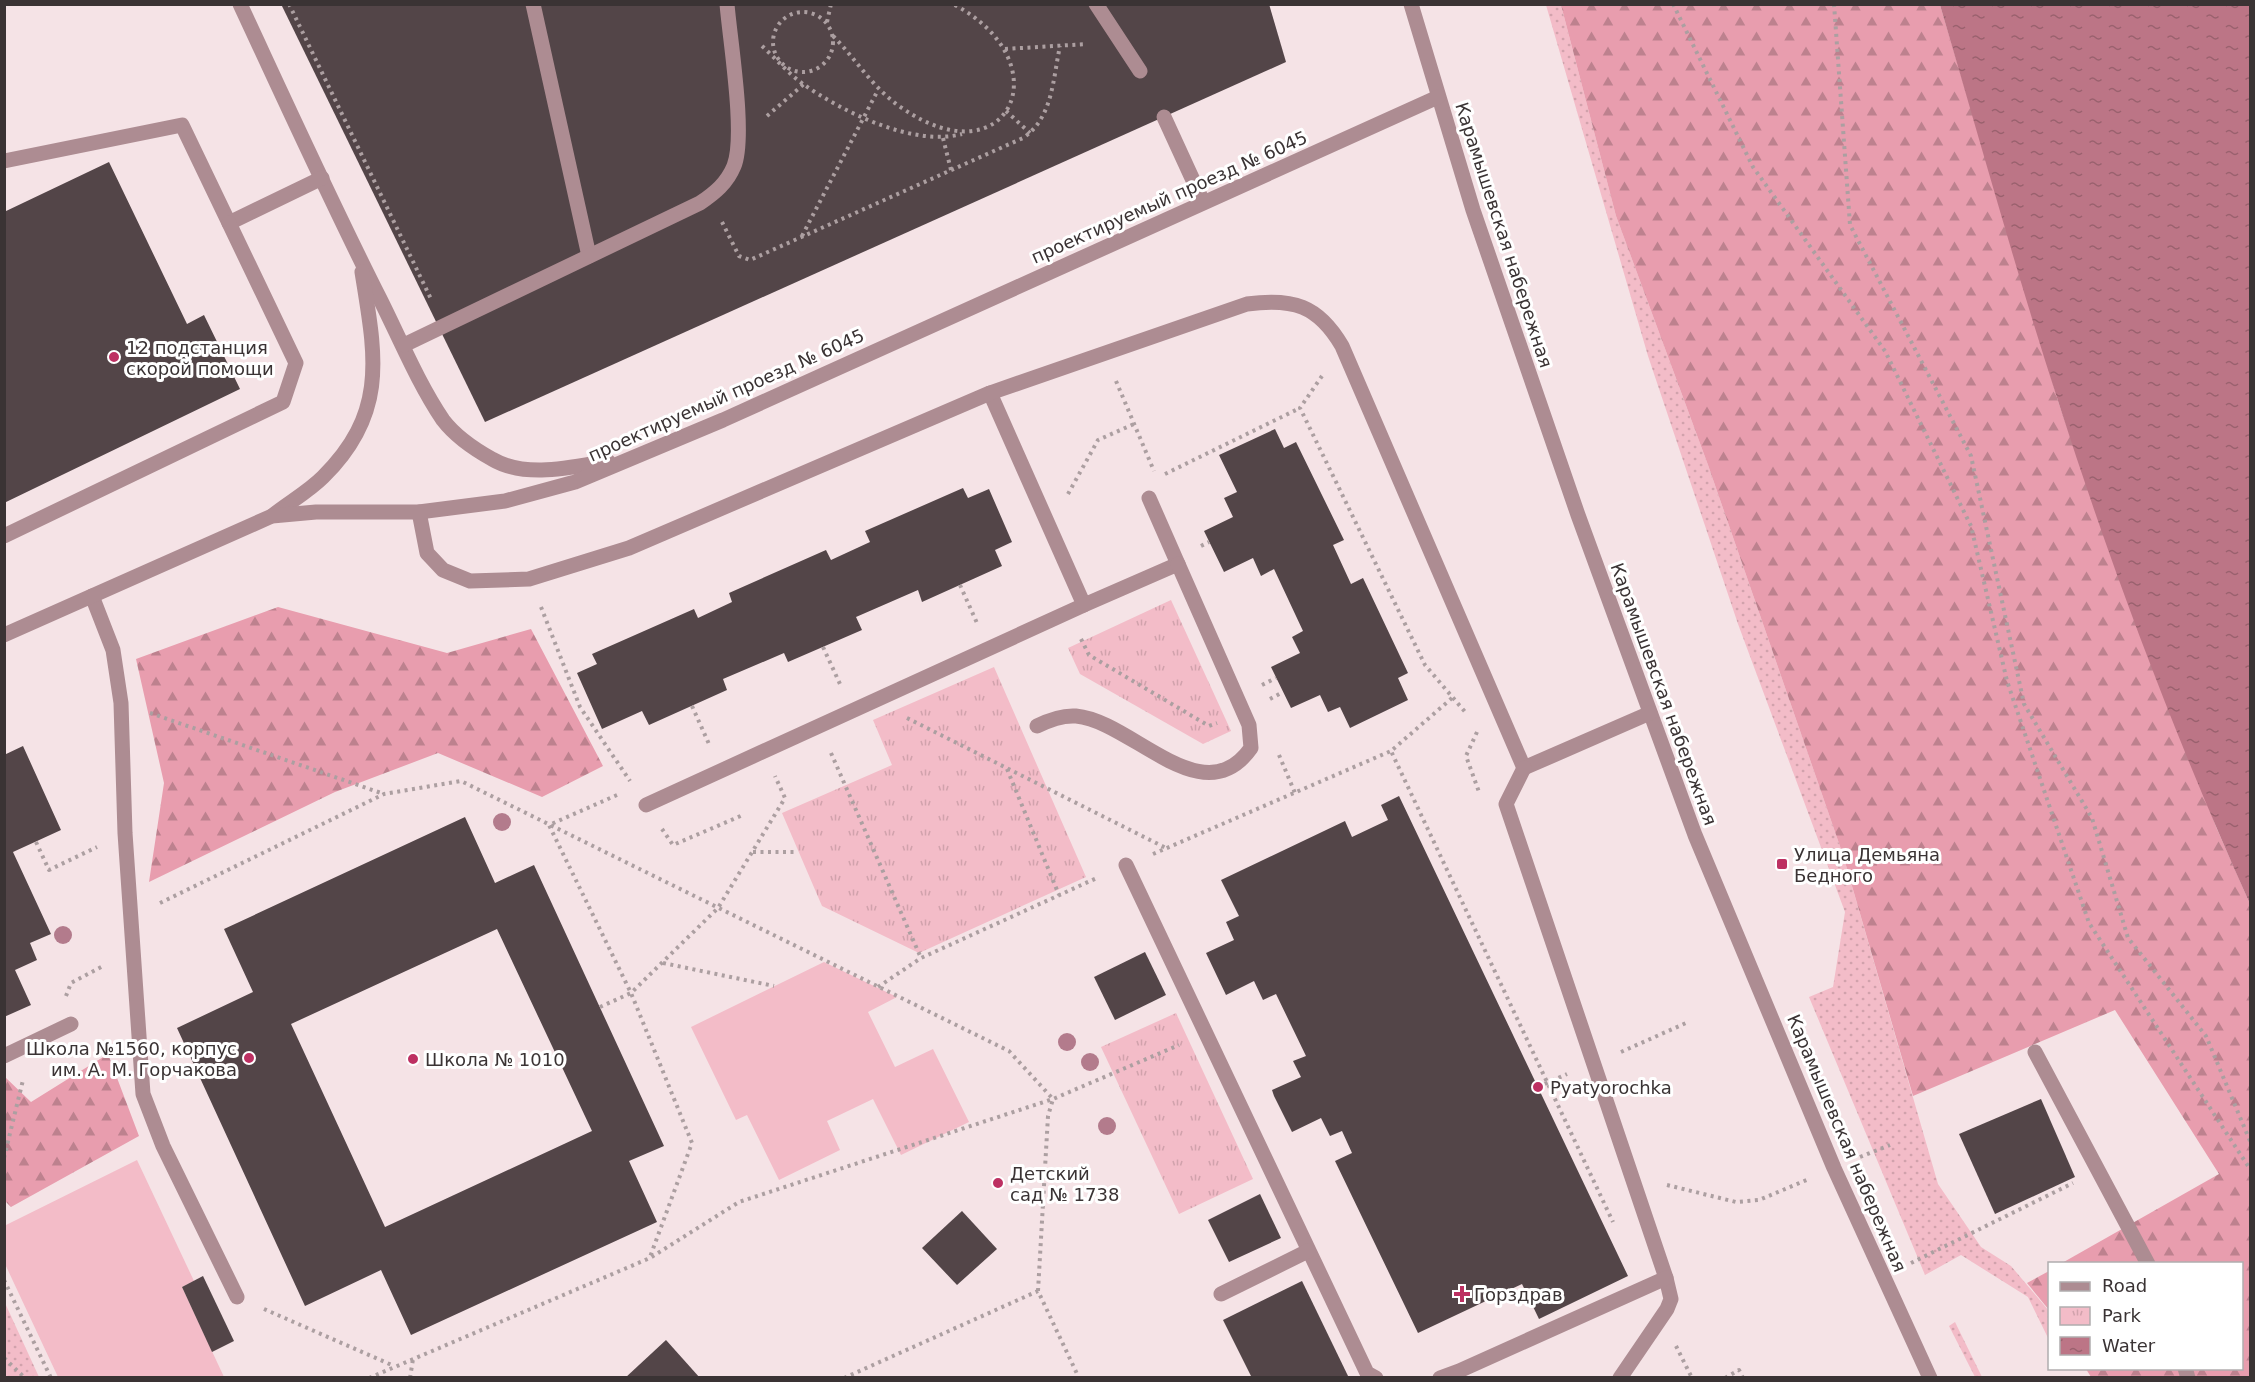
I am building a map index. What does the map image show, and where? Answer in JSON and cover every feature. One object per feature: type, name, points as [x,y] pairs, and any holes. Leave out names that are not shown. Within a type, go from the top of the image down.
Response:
[{"type":"street","points":[[240,4],[360,259],[443,420],[456,435],[495,461],[521,468],[556,469],[629,458]]},
{"type":"street","points":[[533,4],[589,256]]},
{"type":"street","points":[[1096,4],[1140,71]]},
{"type":"street","name":"Карамышевская набережная","points":[[1411,4],[1473,210],[1566,481],[1699,844],[1834,1168],[1930,1377]]},
{"type":"street","points":[[404,345],[710,196],[729,175],[735,164],[739,140],[728,9]]},
{"type":"street","name":"проектируемый проезд № 6045","points":[[4,635],[272,516],[316,512],[419,512],[506,501],[575,483],[629,458],[734,416],[1438,97]]},
{"type":"street","points":[[1164,117],[1203,202]]},
{"type":"street","points":[[4,162],[182,125],[296,363],[283,402],[4,536]]},
{"type":"street","points":[[229,223],[322,178]]},
{"type":"street","points":[[272,516],[322,478],[344,453],[360,426],[369,402],[374,382],[374,350],[360,259]]},
{"type":"street","points":[[419,512],[427,553],[443,570],[470,581],[530,579],[629,548],[990,393],[1247,304],[1290,303],[1321,316],[1342,346],[1524,768]]},
{"type":"street","points":[[990,393],[1084,605]]},
{"type":"street","points":[[1037,726],[1055,718],[1077,716],[1181,766],[1203,773],[1222,771],[1242,761],[1251,748],[1249,725],[1149,498]]},
{"type":"street","points":[[646,805],[1178,564]]},
{"type":"street","points":[[92,596],[113,650],[121,703],[125,833],[143,1094],[164,1146],[237,1297]]},
{"type":"street","points":[[1620,1377],[1667,1309],[1671,1299],[1666,1278],[1506,804],[1524,768],[1650,713]]},
{"type":"street","points":[[1126,865],[1367,1372],[1377,1377]]},
{"type":"street","points":[[4,1056],[71,1024]]},
{"type":"street","points":[[2035,1052],[2147,1262]]},
{"type":"street","points":[[1221,1294],[1308,1251]]},
{"type":"street","points":[[1440,1377],[1459,1371],[1666,1278]]},
{"type":"path","points":[[289,4],[444,326]]},
{"type":"path","points":[[827,22],[831,4]]},
{"type":"path","points":[[728,9],[804,84],[864,117],[909,134],[943,138],[984,129],[1006,111],[1014,91],[1014,74],[1005,49],[985,27],[953,4]]},
{"type":"path","points":[[1673,4],[1753,167],[1890,361],[1971,526],[2007,681],[2089,923],[2250,1169]]},
{"type":"path","points":[[1834,4],[1850,225],[1971,456],[2024,704],[2092,818],[2128,939],[2206,1036],[2250,1141]]},
{"type":"path","points":[[833,36],[832,51],[824,64],[812,72],[796,72],[783,65],[774,53],[772,39],[777,25],[787,15],[801,11],[816,14],[827,22],[833,36],[879,90],[903,109],[952,133],[968,133]]},
{"type":"path","points":[[1005,49],[1121,42]]},
{"type":"path","points":[[710,196],[742,259],[750,260],[1030,133],[1045,115],[1060,46]]},
{"type":"path","points":[[739,140],[804,84]]},
{"type":"path","points":[[801,237],[879,90]]},
{"type":"path","points":[[1006,111],[1030,133]]},
{"type":"path","points":[[943,138],[951,170]]},
{"type":"path","points":[[1157,478],[1300,408],[1342,346]]},
{"type":"path","points":[[1300,408],[1425,665],[1461,707]]},
{"type":"path","points":[[1049,527],[1098,440],[1134,424]]},
{"type":"path","points":[[530,579],[580,707],[646,805]]},
{"type":"path","points":[[960,585],[988,649]]},
{"type":"path","points":[[1068,613],[1089,656],[1209,726],[1283,692]]},
{"type":"path","points":[[823,647],[852,711]]},
{"type":"path","points":[[878,988],[921,958],[1126,865],[1391,751],[1452,698]]},
{"type":"path","points":[[874,701],[1166,848]]},
{"type":"path","points":[[121,703],[384,794]]},
{"type":"path","points":[[692,706],[721,771]]},
{"type":"path","points":[[819,726],[921,958]]},
{"type":"path","points":[[600,1007],[631,993],[718,908],[785,798],[763,751]]},
{"type":"path","points":[[1391,751],[1615,1225]]},
{"type":"path","points":[[1006,767],[1059,895]]},
{"type":"path","points":[[131,917],[384,794],[461,781],[1009,1051],[1053,1099]]},
{"type":"path","points":[[549,825],[634,787]]},
{"type":"path","points":[[673,845],[743,815]]},
{"type":"path","points":[[549,825],[631,993],[692,1143],[650,1258]]},
{"type":"path","points":[[36,842],[50,870],[125,833]]},
{"type":"path","points":[[752,852],[798,852]]},
{"type":"path","points":[[52,1033],[71,982],[133,952]]},
{"type":"path","points":[[662,962],[774,986]]},
{"type":"path","points":[[1594,1064],[1686,1023]]},
{"type":"path","points":[[369,1377],[650,1258],[739,1202],[1053,1099],[1206,1033]]},
{"type":"path","points":[[4,1158],[31,1043]]},
{"type":"path","points":[[1538,1087],[1569,1074]]},
{"type":"path","points":[[1053,1099],[1048,1116],[1038,1291],[1079,1377]]},
{"type":"path","points":[[1632,1177],[1736,1202]]},
{"type":"path","points":[[1883,1276],[2078,1180]]},
{"type":"path","points":[[4,1280],[51,1377]]},
{"type":"path","points":[[844,1377],[1038,1291]]},
{"type":"path","points":[[237,1297],[395,1366]]},
{"type":"path","points":[[1680,1353],[1692,1377]]},
{"type":"path","points":[[4,1359],[26,1377]]},
{"type":"path","points":[[410,1377],[413,1359]]},
{"type":"path","points":[[1725,1377],[1739,1370],[1743,1377]]},
{"type":"green space","points":[[1546,5],[1561,5],[1616,216],[1708,465],[1843,855],[1938,1184],[1981,1247],[2011,1266],[2048,1310],[2048,1338],[2028,1297],[1961,1255],[1925,1275],[1809,997],[1833,987],[1845,912],[1738,624],[1648,356]]},
{"type":"green space","points":[[1561,5],[1940,5],[2059,404],[2132,613],[2217,829],[2250,904],[2250,1377],[2091,1377],[2087,1370],[2243,1370],[2243,1262],[2064,1262],[2219,1174],[2115,1010],[1913,1096],[1843,855],[1708,465],[1616,216]]},
{"type":"green space","points":[[1171,600],[1231,731],[1203,744],[1080,674],[1068,648]]},
{"type":"green space","points":[[278,607],[447,653],[531,629],[603,766],[542,797],[438,753],[335,792],[149,882],[164,783],[136,659]]},
{"type":"green space","points":[[994,667],[1086,877],[919,953],[822,906],[782,813],[892,765],[873,720]]},
{"type":"green space","points":[[824,962],[897,997],[868,1012],[895,1067],[933,1049],[969,1122],[901,1155],[873,1099],[827,1121],[840,1150],[779,1180],[747,1115],[736,1120],[691,1027]]},
{"type":"green space","points":[[1176,1013],[1253,1179],[1179,1214],[1101,1047]]},
{"type":"green space","points":[[108,1054],[139,1136],[11,1207],[5,1201],[5,1077],[31,1102]]},
{"type":"green space","points":[[137,1160],[194,1281],[182,1287],[224,1377],[58,1377],[5,1264],[4,1226]]},
{"type":"green space","points":[[2048,1272],[2048,1309],[2027,1283]]},
{"type":"green space","points":[[5,1303],[39,1377],[5,1377]]},
{"type":"green space","points":[[1955,1322],[1982,1377],[1975,1377],[1949,1326]]},
{"type":"water","points":[[1940,5],[2250,5],[2250,904],[2147,657],[2101,531],[2028,305]]},
{"type":"building","points":[[281,4],[1269,4],[1286,62],[485,422]]},
{"type":"building","name":"12 подстанция скорой помощи","points":[[109,162],[187,324],[204,315],[240,389],[4,503],[4,212]]},
{"type":"building","points":[[1275,429],[1284,448],[1296,442],[1344,540],[1333,545],[1351,584],[1363,578],[1408,673],[1398,678],[1408,700],[1350,728],[1340,707],[1328,712],[1320,695],[1291,708],[1271,667],[1300,653],[1292,637],[1303,631],[1274,569],[1261,576],[1253,558],[1224,572],[1204,531],[1233,517],[1224,498],[1237,492],[1219,455]]},
{"type":"building","points":[[963,488],[968,498],[989,489],[1012,542],[995,550],[1002,566],[922,602],[918,590],[856,617],[862,630],[788,662],[784,653],[723,679],[727,690],[649,725],[642,711],[602,729],[577,673],[597,664],[592,654],[694,609],[698,618],[732,602],[729,593],[826,550],[831,560],[870,542],[865,531]]},
{"type":"building","points":[[23,746],[61,830],[13,852],[51,934],[30,943],[37,960],[15,970],[31,1005],[4,1017],[4,755]]},
{"type":"building","points":[[1399,796],[1628,1276],[1539,1319],[1522,1284],[1418,1333],[1335,1161],[1352,1153],[1342,1131],[1330,1136],[1321,1118],[1292,1132],[1274,1096],[1272,1090],[1301,1077],[1293,1061],[1306,1056],[1276,994],[1263,1000],[1254,981],[1226,995],[1206,953],[1234,940],[1226,922],[1239,916],[1221,880],[1345,821],[1352,837],[1388,820],[1381,805]]},
{"type":"building","name":"Школа №1560, корпус им. А. М. Горчакова","points":[[465,817],[495,883],[534,865],[664,1146],[629,1161],[657,1222],[411,1335],[381,1270],[305,1306],[177,1028],[253,992],[224,929]],"holes":[[[497,929],[592,1131],[385,1227],[291,1024]]]},
{"type":"building","points":[[1145,952],[1166,995],[1115,1020],[1094,977]]},
{"type":"building","points":[[2041,1099],[2075,1177],[1995,1214],[1959,1134]]},
{"type":"building","points":[[1260,1194],[1281,1238],[1229,1262],[1208,1220]]},
{"type":"building","points":[[962,1211],[997,1249],[957,1285],[922,1248]]},
{"type":"building","points":[[203,1276],[234,1341],[212,1352],[182,1287]]},
{"type":"building","points":[[1302,1281],[1349,1378],[1252,1378],[1223,1320]]},
{"type":"building","points":[[666,1340],[700,1378],[625,1378]]},
{"type":"place","name":"12 подстанция скорой помощи","points":[[114,357]]},
{"type":"place","name":"Улица Демьяна Бедного","points":[[1782,864]]},
{"type":"place","name":"Школа №1560, корпус им. А. М. Горчакова","points":[[249,1058]]},
{"type":"place","name":"Школа № 1010","points":[[413,1059]]},
{"type":"place","name":"Pyatyorochka","points":[[1538,1087]]},
{"type":"place","name":"Детский сад № 1738","points":[[998,1183]]},
{"type":"place","name":"Горздрав","points":[[1462,1294]]}]
